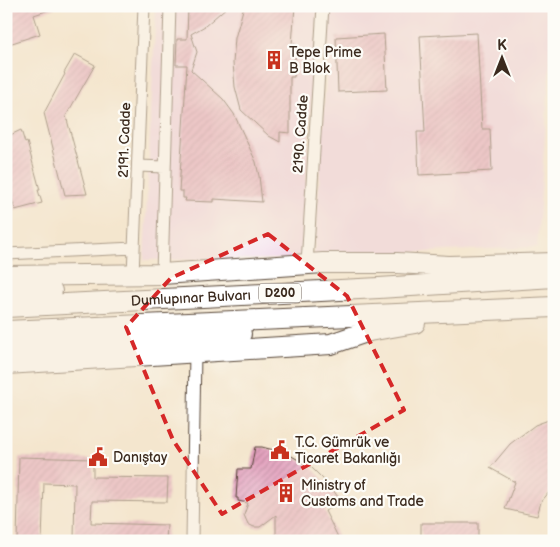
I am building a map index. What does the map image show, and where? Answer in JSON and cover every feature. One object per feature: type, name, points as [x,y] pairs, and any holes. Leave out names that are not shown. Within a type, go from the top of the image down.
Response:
[{"type":"highway","name":"Dumlupınar Bulvarı","points":[[6,276],[162,274],[307,264],[378,263],[449,266],[554,263]]},
{"type":"highway","points":[[6,293],[351,275],[449,266]]},
{"type":"highway","name":"Dumlupınar Bulvarı","points":[[6,307],[554,277]]},
{"type":"highway","name":"Dumlupınar Bulvarı","points":[[6,331],[554,307]]},
{"type":"highway","points":[[6,364],[331,344],[382,329],[501,310]]},
{"type":"highway","name":"Dumlupınar Bulvarı","points":[[6,347],[311,329],[344,316]]},
{"type":"street","name":"2191. Cadde","points":[[133,274],[144,6]]},
{"type":"street","points":[[162,274],[170,6]]},
{"type":"street","name":"2190. Cadde","points":[[307,264],[323,6]]},
{"type":"street","points":[[138,166],[165,167]]},
{"type":"street","points":[[6,254],[134,248]]},
{"type":"street","points":[[192,541],[195,352]]},
{"type":"highlighted area","points":[[268,234],[347,296],[404,410],[222,514],[173,440],[126,327],[171,278]]},
{"type":"shaded area","points":[[156,6],[318,6],[301,259],[144,260]]},
{"type":"shaded area","points":[[331,6],[554,6],[537,247],[314,257]]},
{"type":"building","points":[[6,6],[55,6],[55,8],[34,15],[40,34],[6,45]]},
{"type":"building","points":[[188,6],[228,6],[205,26],[191,34],[197,52],[191,70],[223,99],[234,114],[256,162],[262,202],[214,199],[214,202],[185,201],[186,198],[183,198],[183,191],[179,191],[187,65],[176,65],[177,39],[187,39]]},
{"type":"building","points":[[244,6],[295,6],[292,44],[296,44],[294,77],[290,77],[290,133],[280,132],[280,142],[269,136],[241,110],[235,87],[233,63],[235,38]]},
{"type":"building","points":[[477,33],[482,129],[490,129],[492,171],[419,175],[417,132],[425,132],[420,36]]},
{"type":"building","points":[[384,34],[387,90],[338,92],[336,37]]},
{"type":"building","points":[[75,54],[95,65],[66,116],[87,194],[65,195],[44,113]]},
{"type":"building","points":[[21,130],[25,143],[27,142],[42,203],[15,210],[11,196],[6,198],[6,137]]},
{"type":"building","points":[[554,418],[554,486],[541,502],[537,516],[505,509],[515,482],[490,468],[510,444],[535,425]]},
{"type":"building","name":"Ministry of Customs and Trade","points":[[255,447],[288,454],[311,467],[330,486],[341,501],[325,511],[340,541],[276,541],[276,515],[260,527],[248,524],[244,515],[248,503],[238,501],[238,498],[236,498],[238,469],[251,469]]},
{"type":"building","points":[[19,457],[93,459],[93,477],[168,478],[167,502],[92,501],[91,523],[167,525],[166,541],[74,541],[75,484],[44,483],[42,541],[17,541]]},
{"type":"building","points":[[421,523],[478,523],[478,541],[421,541]]},
{"type":"place","name":"Tepe Prime B Blok","points":[[274,60]]},
{"type":"place","name":"T.C. Gümrük ve Ticaret Bakanlığı","points":[[280,450]]},
{"type":"place","name":"Danıştay","points":[[98,457]]},
{"type":"place","name":"Ministry of Customs and Trade","points":[[286,493]]}]
